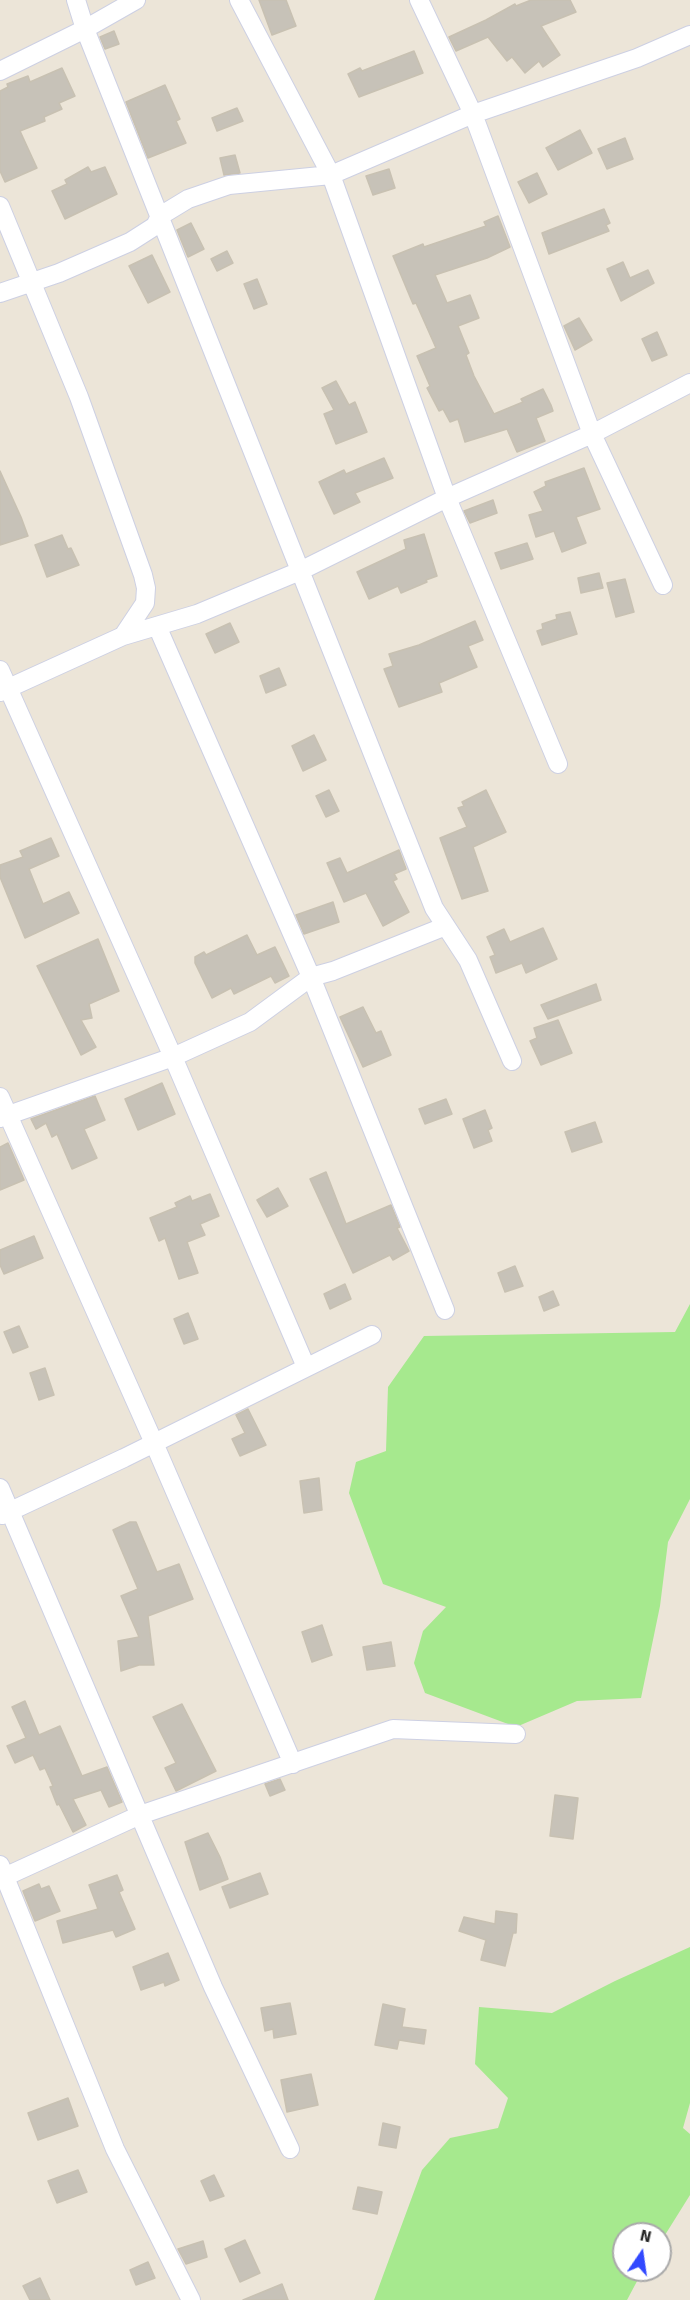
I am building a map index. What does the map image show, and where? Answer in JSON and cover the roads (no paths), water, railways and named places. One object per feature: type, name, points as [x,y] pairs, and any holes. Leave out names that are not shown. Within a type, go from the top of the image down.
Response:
[{"type":"street","points":[[76,0],[85,29],[434,908],[468,960],[512,1061]]},
{"type":"street","points":[[0,71],[85,29],[136,0]]},
{"type":"street","points":[[239,0],[332,175],[447,498],[558,764]]},
{"type":"street","points":[[419,0],[472,114],[592,434],[663,585]]},
{"type":"street","points":[[0,293],[59,273],[130,242],[155,226],[160,216],[188,199],[229,185],[332,175],[472,114],[637,58],[690,35]]},
{"type":"street","points":[[0,206],[79,397],[143,575],[146,588],[145,603],[123,636]]},
{"type":"street","points":[[4,690],[123,636],[197,614],[300,571],[447,498],[592,434],[690,383]]},
{"type":"street","points":[[157,626],[311,977],[445,1310]]},
{"type":"street","points":[[0,670],[4,690],[173,1057],[306,1367]]},
{"type":"street","points":[[293,1764],[154,1443],[2,1110],[173,1057],[250,1022],[311,977],[333,971],[446,926]]},
{"type":"street","points":[[5,1514],[372,1335]]},
{"type":"street","points":[[0,1488],[5,1514],[140,1815],[213,1987],[290,2149]]},
{"type":"street","points":[[191,2300],[115,2149],[2,1873],[140,1815],[393,1729],[516,1734]]}]
